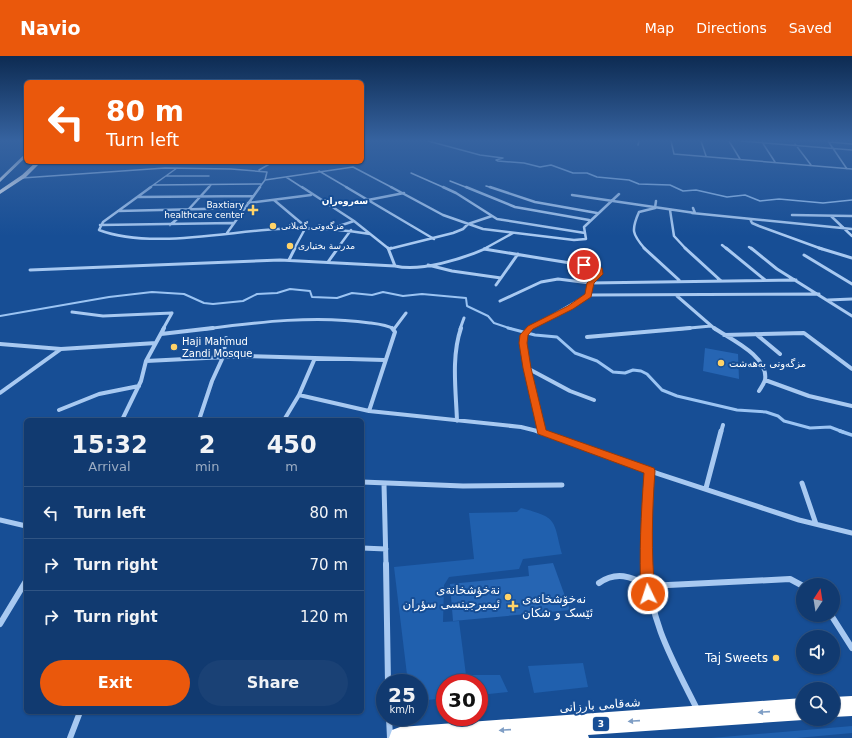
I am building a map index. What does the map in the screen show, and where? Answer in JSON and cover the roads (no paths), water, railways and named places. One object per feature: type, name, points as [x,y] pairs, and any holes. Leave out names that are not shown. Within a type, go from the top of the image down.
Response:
[{"type":"highway","points":[[840,707],[852,706]]},
{"type":"highway","name":"شەقامی بارزانی","points":[[400,738],[577,732],[701,717],[796,710]]},
{"type":"main road","points":[[0,181],[8,173]]},
{"type":"main road","points":[[0,192],[27,173]]},
{"type":"street","points":[[22,178],[102,173]]},
{"type":"street","points":[[100,226],[117,211],[170,173]]},
{"type":"street","points":[[227,233],[243,208],[265,180],[267,173]]},
{"type":"street","points":[[265,180],[309,173]]},
{"type":"street","points":[[322,173],[434,238]]},
{"type":"street","points":[[364,173],[443,214],[483,229],[574,240],[586,239],[587,237],[584,227],[589,220],[619,194]]},
{"type":"street","points":[[411,173],[456,193],[492,216],[510,222],[585,233]]},
{"type":"street","points":[[166,176],[210,176]]},
{"type":"street","points":[[286,177],[354,221],[389,249],[395,266]]},
{"type":"street","points":[[450,181],[515,207],[589,220]]},
{"type":"street","points":[[154,185],[262,184]]},
{"type":"street","points":[[170,225],[189,209],[211,185]]},
{"type":"street","points":[[486,186],[535,202],[597,213]]},
{"type":"street","points":[[368,200],[404,193]]},
{"type":"street","points":[[248,203],[312,195]]},
{"type":"street","points":[[572,195],[692,213],[852,230]]},
{"type":"street","points":[[137,197],[253,196]]},
{"type":"street","points":[[274,200],[306,227],[305,229]]},
{"type":"street","points":[[655,208],[656,201]]},
{"type":"street","points":[[117,211],[243,208]]},
{"type":"street","points":[[655,208],[639,212],[632,227],[633,232],[645,249],[679,280]]},
{"type":"street","points":[[692,213],[695,213],[693,208]]},
{"type":"street","points":[[670,210],[674,236],[684,248],[720,280]]},
{"type":"street","points":[[797,224],[792,215],[852,216]]},
{"type":"street","points":[[389,249],[458,231],[468,224],[492,216]]},
{"type":"street","points":[[831,216],[852,236]]},
{"type":"street","points":[[750,219],[752,223],[758,226],[818,248],[852,258]]},
{"type":"street","points":[[330,229],[354,221]]},
{"type":"street","points":[[100,226],[233,223]]},
{"type":"street","points":[[100,226],[99,230],[103,233],[131,237],[169,238],[305,229],[351,230],[370,234]]},
{"type":"street","points":[[289,260],[305,229]]},
{"type":"street","points":[[328,262],[351,230]]},
{"type":"street","points":[[30,270],[289,260],[395,266],[405,269],[427,265],[484,249],[513,233]]},
{"type":"street","points":[[722,246],[765,280]]},
{"type":"street","points":[[749,247],[777,269],[852,316]]},
{"type":"street","points":[[484,249],[595,267],[600,270],[600,274],[590,283],[588,295]]},
{"type":"street","points":[[496,285],[518,254]]},
{"type":"street","points":[[804,255],[852,284]]},
{"type":"street","points":[[427,265],[452,271],[501,278]]},
{"type":"street","points":[[500,301],[548,280],[574,280],[590,283],[679,280],[796,280]]},
{"type":"street","points":[[542,432],[527,368],[523,343],[524,335],[531,327],[570,307],[588,295],[676,296],[819,294]]},
{"type":"street","points":[[676,296],[711,326],[757,356],[764,369],[765,380],[759,391]]},
{"type":"street","points":[[828,300],[852,299]]},
{"type":"street","points":[[72,312],[103,316],[172,313],[146,361],[139,386],[123,418]]},
{"type":"street","points":[[369,412],[384,360],[395,332],[394,329],[406,312]]},
{"type":"street","points":[[457,421],[454,360],[456,342],[464,318]]},
{"type":"street","points":[[161,334],[275,322],[334,319],[375,323],[394,329]]},
{"type":"street","points":[[587,337],[711,326]]},
{"type":"street","points":[[724,335],[804,333],[852,369]]},
{"type":"street","points":[[756,334],[780,354]]},
{"type":"street","points":[[201,418],[212,381],[223,357],[226,338]]},
{"type":"street","points":[[0,344],[61,349],[156,343]]},
{"type":"street","points":[[0,393],[61,349]]},
{"type":"street","points":[[146,361],[223,357],[384,360]]},
{"type":"street","points":[[285,418],[299,395],[315,358]]},
{"type":"street","points":[[527,368],[570,391],[594,400]]},
{"type":"street","points":[[765,380],[809,396],[852,406]]},
{"type":"street","points":[[59,410],[99,394],[139,386]]},
{"type":"street","points":[[299,395],[369,412],[521,427],[542,432],[650,471],[816,524],[852,533]]},
{"type":"street","points":[[706,488],[724,425]]},
{"type":"street","points":[[650,471],[646,505],[646,559],[648,586],[655,620],[701,717]]},
{"type":"street","points":[[364,482],[463,486],[562,485]]},
{"type":"street","points":[[802,483],[816,524]]},
{"type":"street","points":[[384,484],[388,674]]},
{"type":"street","points":[[0,520],[24,526]]},
{"type":"street","points":[[364,548],[386,549]]},
{"type":"street","points":[[599,583],[605,578],[621,575],[631,576],[648,586],[790,579],[796,582]]},
{"type":"street","points":[[0,624],[24,584]]},
{"type":"street","points":[[835,622],[852,648]]},
{"type":"street","points":[[70,738],[79,714]]},
{"type":"street","points":[[389,726],[390,738]]},
{"type":"waterway","points":[[573,173],[587,173],[597,177],[629,180],[639,184],[670,185],[683,191],[696,190],[727,197],[745,195],[760,201],[779,199],[823,203],[852,200]]},
{"type":"waterway","points":[[0,316],[109,297],[152,292],[184,294],[204,303],[213,304],[243,301],[257,294],[277,293],[290,289],[310,291],[312,297],[337,298],[352,293],[372,295],[383,292],[403,296],[422,294],[466,298],[467,306],[488,316],[494,323],[512,329]]},
{"type":"waterway","points":[[508,328],[535,335],[557,337],[575,353],[597,361],[613,372],[625,373],[633,370],[641,371],[647,374],[662,390],[677,396],[737,410],[766,412],[778,416],[784,421],[810,428],[830,427],[843,432]]},
{"type":"waterway","points":[[843,432],[852,435]]},
{"type":"place","name":"Baxtiary healthcare center","points":[[253,210]]},
{"type":"place","name":"مزگەوتی گەیلانی","points":[[273,226]]},
{"type":"place","name":"مدرسة بختيارى","points":[[290,246]]},
{"type":"place","name":"Haji Mahmud Zandi Mosque","points":[[174,347]]},
{"type":"place","name":"مزگەوتی بەهەشت","points":[[721,363]]},
{"type":"place","name":"نةخؤشخانةى ئیميرجينسى سؤران","points":[[508,597]]},
{"type":"place","name":"نەخۆشخانەی ئێسک و شکان","points":[[513,606]]},
{"type":"place","name":"Taj Sweets","points":[[776,658]]},
{"type":"district","name":"سەروەران","points":[[345,201]]}]
